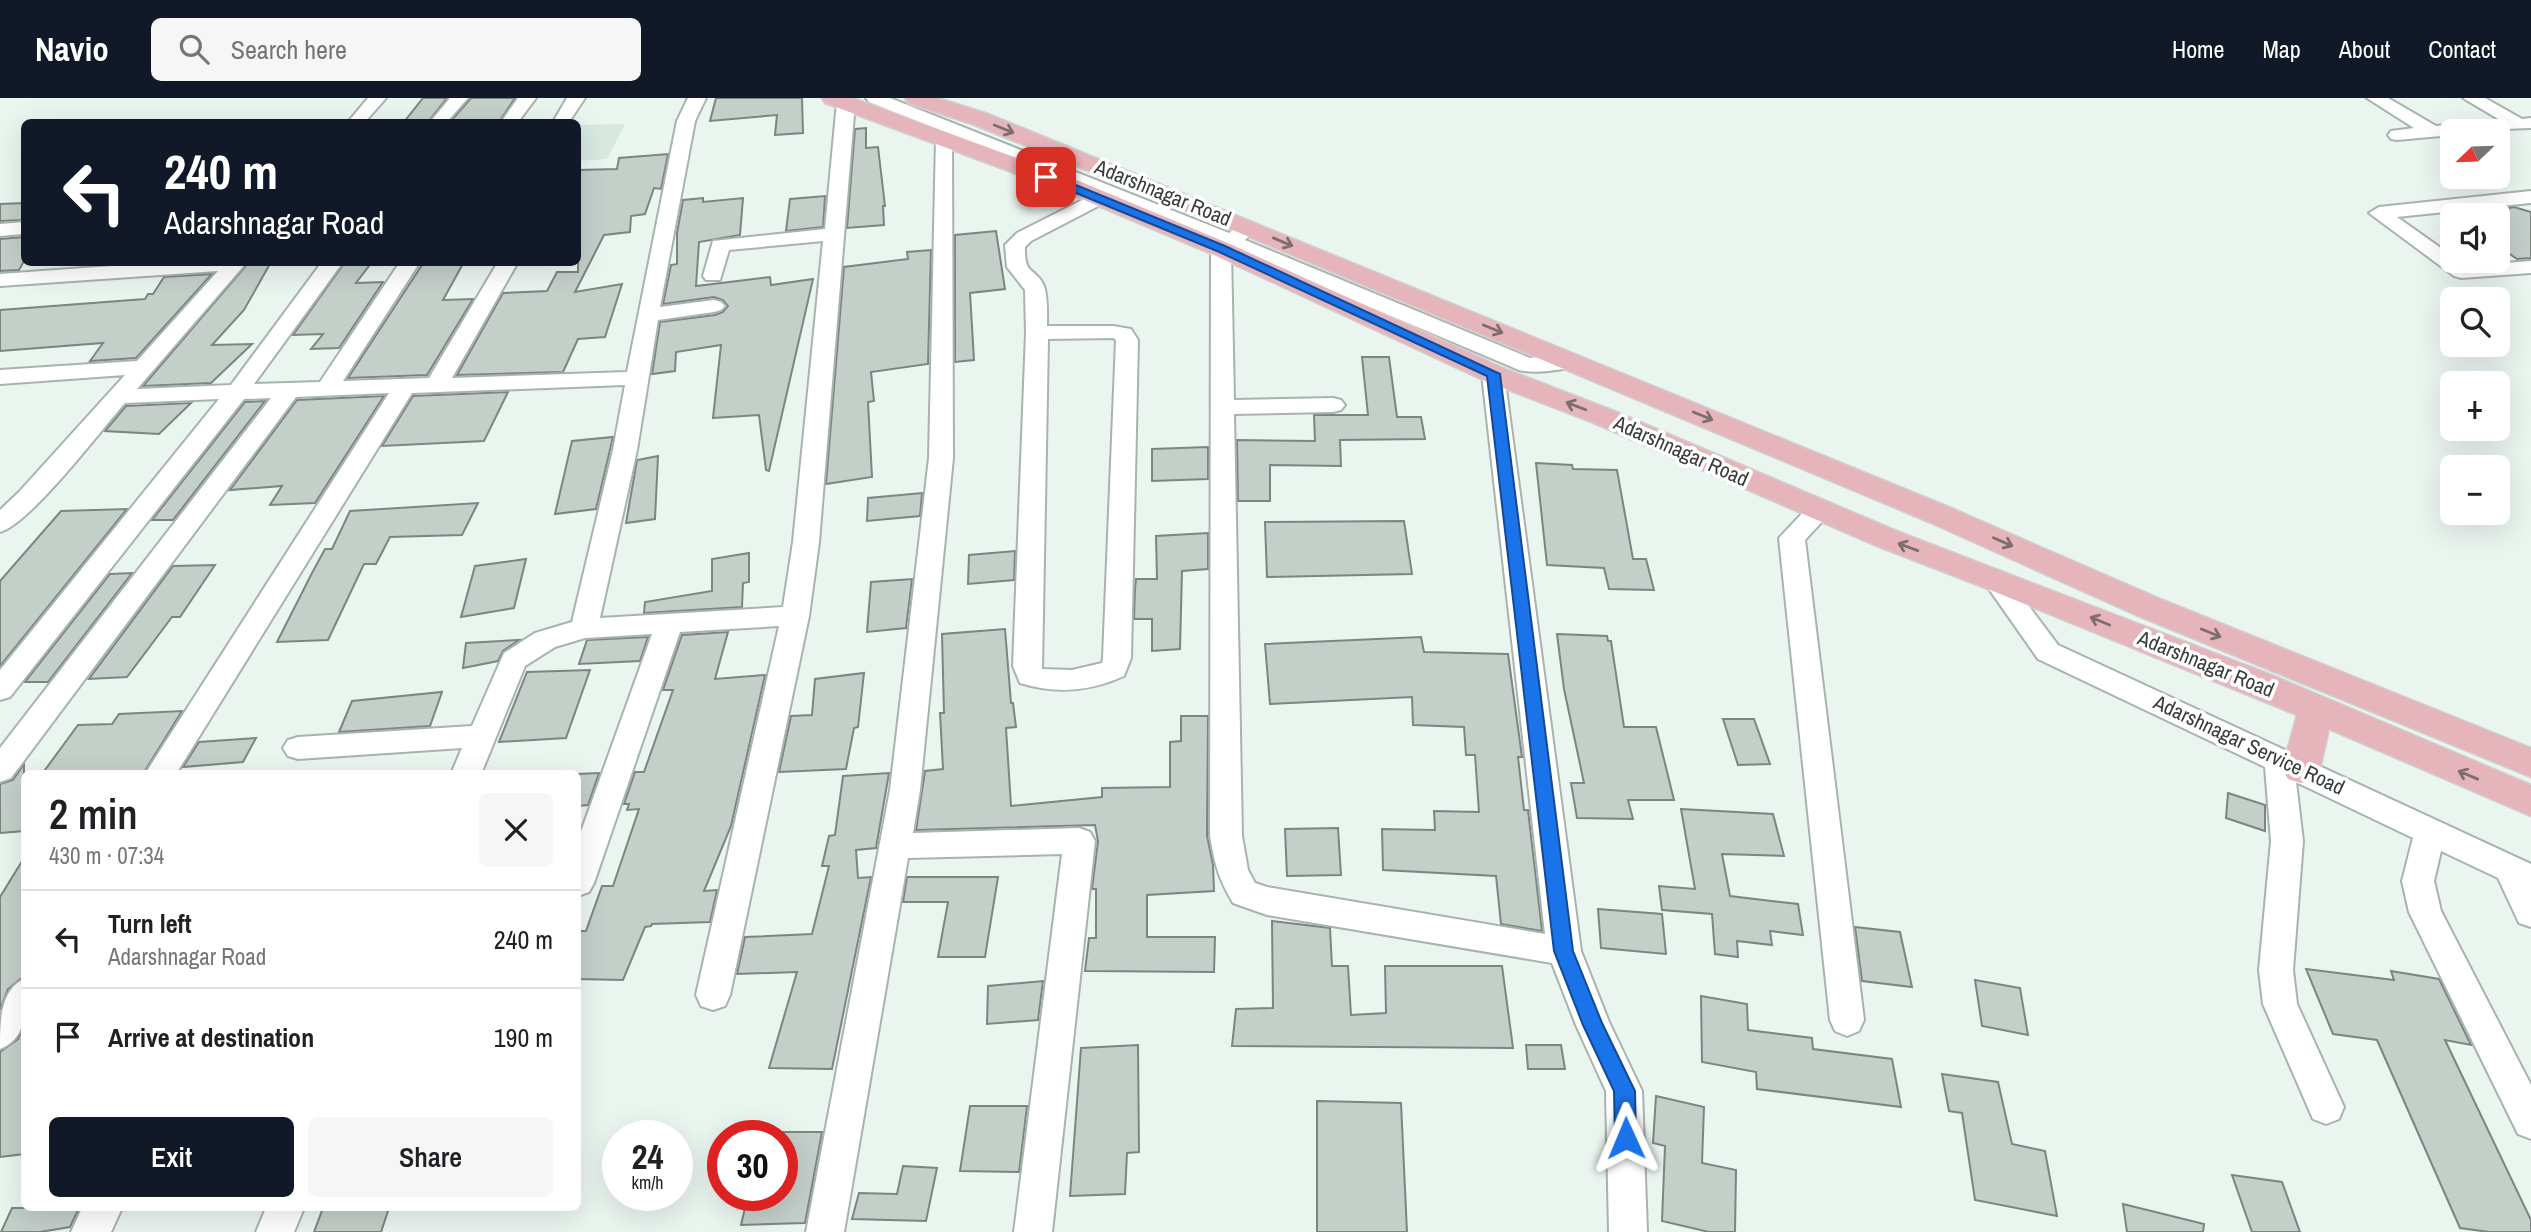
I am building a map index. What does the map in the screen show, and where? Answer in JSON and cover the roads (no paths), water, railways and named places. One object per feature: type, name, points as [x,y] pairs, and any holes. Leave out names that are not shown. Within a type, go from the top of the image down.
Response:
[{"type":"main road","name":"Adarshnagar Road","points":[[916,98],[980,120],[1233,239],[1493,374],[1604,417],[1888,540],[1995,579],[2531,801]]},
{"type":"main road","name":"Adarshnagar Road","points":[[839,100],[1099,198],[1233,239],[1569,361],[1940,515],[2148,607],[2531,763]]},
{"type":"main road","points":[[2290,765],[2316,710]]},
{"type":"street","points":[[359,119],[377,98]]},
{"type":"street","points":[[440,119],[458,98]]},
{"type":"street","points":[[511,119],[527,98]]},
{"type":"street","points":[[562,119],[576,98]]},
{"type":"street","points":[[584,628],[625,450],[636,378],[686,121],[697,98]]},
{"type":"street","points":[[875,98],[1233,239],[1527,365],[1569,361]]},
{"type":"street","points":[[2376,98],[2433,132]]},
{"type":"street","points":[[2472,98],[2525,124]]},
{"type":"street","points":[[713,995],[795,616],[806,541],[834,234],[839,100]]},
{"type":"street","points":[[2397,135],[2525,124]]},
{"type":"street","points":[[825,1232],[905,790],[941,458],[945,138]]},
{"type":"street","points":[[2531,197],[2379,213],[2462,272],[2531,267]]},
{"type":"street","points":[[1037,333],[1113,332],[1124,334],[1127,340],[1117,658],[1114,669],[1102,676],[1044,682],[1030,676],[1027,666],[1037,333],[1035,290],[1032,282],[1021,277],[1016,269],[1015,245],[1099,198]]},
{"type":"street","points":[[0,230],[21,228]]},
{"type":"street","points":[[713,276],[720,245],[834,234]]},
{"type":"street","points":[[1233,239],[1222,407],[1226,836],[1232,872],[1244,893],[1267,901],[1564,951]]},
{"type":"street","points":[[0,280],[195,266]]},
{"type":"street","points":[[0,524],[28,498],[234,266]]},
{"type":"street","points":[[0,690],[238,391],[330,266]]},
{"type":"street","points":[[326,390],[407,266]]},
{"type":"street","points":[[436,386],[506,266]]},
{"type":"street","points":[[648,314],[715,306]]},
{"type":"street","points":[[1527,365],[1547,395]]},
{"type":"street","points":[[0,377],[144,367]]},
{"type":"street","points":[[1493,374],[1564,951],[1593,1025],[1624,1091],[1628,1232]]},
{"type":"street","points":[[120,396],[636,378]]},
{"type":"street","points":[[163,770],[404,387]]},
{"type":"street","points":[[0,770],[289,390]]},
{"type":"street","points":[[1222,407],[1333,405]]},
{"type":"street","points":[[0,500],[28,498]]},
{"type":"street","points":[[1819,511],[1792,538],[1847,1020]]},
{"type":"street","name":"Adarshnagar Service Road","points":[[1995,579],[2048,652],[2521,874]]},
{"type":"street","points":[[468,770],[514,660],[545,640],[584,628],[795,616]]},
{"type":"street","points":[[581,874],[669,624]]},
{"type":"street","points":[[298,748],[482,737]]},
{"type":"street","points":[[2290,765],[2287,841],[2276,971],[2280,1004],[2326,1107]]},
{"type":"street","points":[[2430,831],[2418,881],[2424,912],[2531,1122]]},
{"type":"street","points":[[895,846],[1079,841],[1033,1232]]},
{"type":"street","points":[[2521,874],[2531,913]]},
{"type":"street","points":[[0,1033],[21,999]]},
{"type":"street","points":[[90,1232],[101,1211]]},
{"type":"street","points":[[275,1232],[284,1211]]}]
